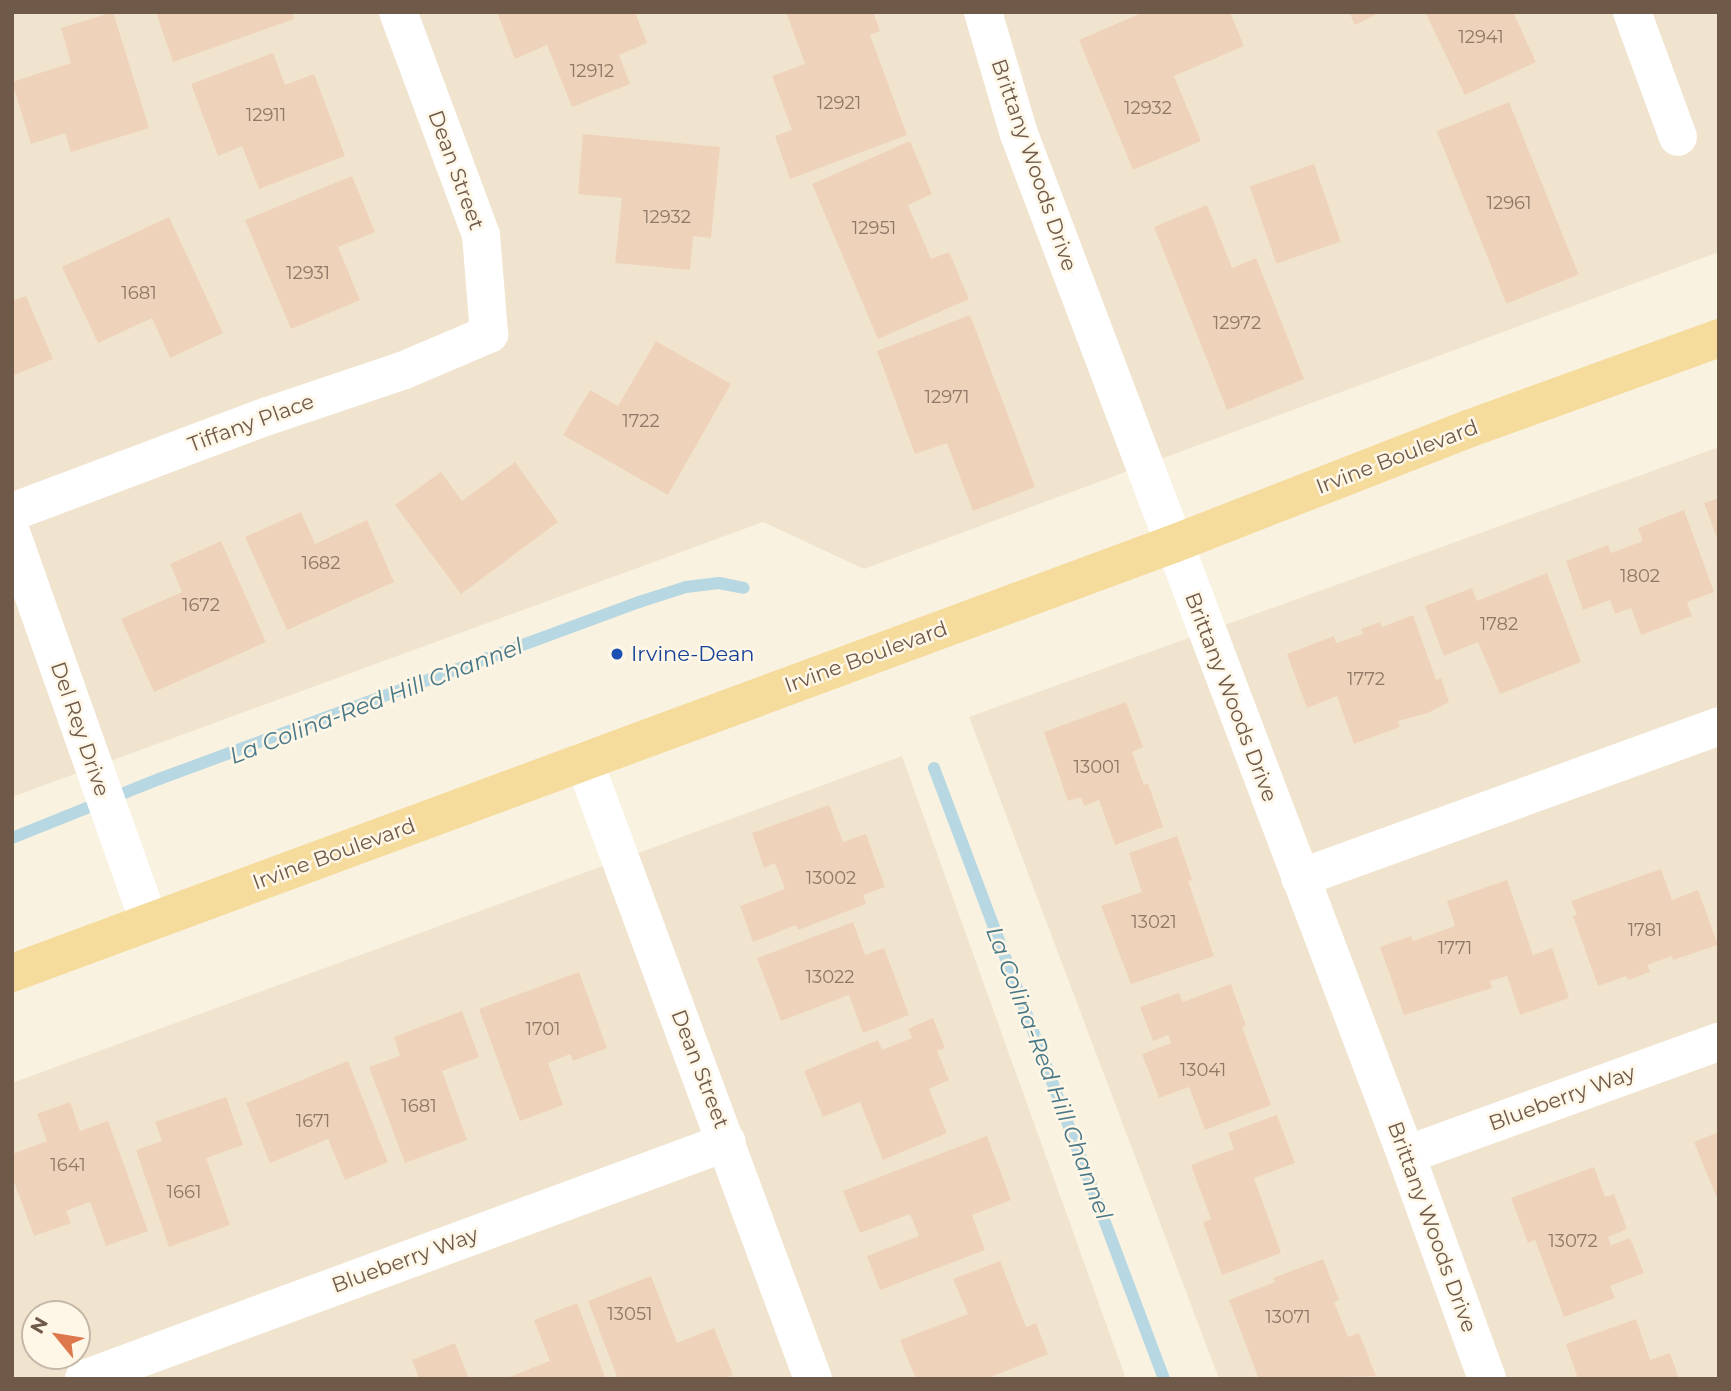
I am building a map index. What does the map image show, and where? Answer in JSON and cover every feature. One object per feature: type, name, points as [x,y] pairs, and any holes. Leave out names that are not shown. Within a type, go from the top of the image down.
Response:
[{"type":"main road","name":"Irvine Boulevard","points":[[12,973],[1173,544],[1468,429],[1719,338]]},
{"type":"street","name":"Dean Street","points":[[398,12],[481,235],[489,334]]},
{"type":"street","name":"Brittany Woods Drive","points":[[983,12],[1019,134],[1406,1155],[1487,1379]]},
{"type":"street","points":[[1632,12],[1678,137]]},
{"type":"street","name":"Tiffany Place","points":[[12,512],[268,416],[402,371],[489,334]]},
{"type":"street","name":"Del Rey Drive","points":[[12,535],[149,922]]},
{"type":"street","points":[[1300,878],[1719,726]]},
{"type":"street","name":"Dean Street","points":[[584,761],[813,1379]]},
{"type":"street","name":"Blueberry Way","points":[[1406,1155],[1719,1042]]},
{"type":"street","name":"Blueberry Way","points":[[84,1379],[727,1142]]},
{"type":"shaded area","points":[[12,12],[1719,12],[1719,252],[864,569],[763,522],[12,797]]},
{"type":"shaded area","points":[[1719,447],[1719,1379],[1219,1379],[969,717]]},
{"type":"shaded area","points":[[902,756],[1126,1379],[12,1379],[12,1083]]},
{"type":"building","points":[[113,12],[149,128],[71,152],[65,133],[31,144],[12,82],[71,63],[61,28]]},
{"type":"building","points":[[156,12],[292,12],[294,19],[173,62]]},
{"type":"building","points":[[497,12],[635,12],[647,43],[619,55],[630,84],[572,107],[547,45],[515,59]]},
{"type":"building","points":[[786,12],[873,12],[880,31],[870,35],[907,135],[790,179],[775,136],[792,130],[772,76],[805,64]]},
{"type":"building","points":[[1144,12],[1230,12],[1244,46],[1174,76],[1201,141],[1133,170],[1079,40]]},
{"type":"building","points":[[1349,12],[1381,12],[1355,25]]},
{"type":"building","points":[[1425,12],[1513,12],[1536,62],[1465,95]]},
{"type":"building","points":[[273,53],[285,85],[314,74],[345,156],[259,189],[242,146],[218,156],[191,84]]},
{"type":"building","points":[[1509,102],[1579,274],[1506,304],[1437,131]]},
{"type":"building","points":[[583,134],[720,147],[711,238],[693,236],[690,270],[615,263],[622,198],[578,194]]},
{"type":"building","points":[[910,141],[932,194],[908,205],[931,259],[949,252],[969,299],[878,339],[812,184]]},
{"type":"building","points":[[1314,164],[1341,242],[1276,264],[1250,186]]},
{"type":"building","points":[[352,176],[375,232],[338,247],[360,300],[291,329],[245,220]]},
{"type":"building","points":[[1207,205],[1232,268],[1256,258],[1304,379],[1227,410],[1154,227]]},
{"type":"building","points":[[169,217],[223,333],[170,358],[152,318],[98,343],[62,267]]},
{"type":"building","points":[[26,296],[53,359],[12,376],[12,301]]},
{"type":"building","points":[[970,315],[1035,487],[973,511],[947,443],[915,454],[877,351]]},
{"type":"building","points":[[656,341],[731,384],[668,495],[563,435],[590,390],[618,406]]},
{"type":"building","points":[[515,462],[558,522],[461,594],[395,505],[441,472],[462,501]]},
{"type":"building","points":[[1719,498],[1719,541],[1718,541],[1704,503]]},
{"type":"building","points":[[1684,510],[1714,592],[1687,602],[1692,616],[1641,635],[1631,608],[1615,614],[1610,600],[1583,610],[1566,561],[1608,545],[1611,553],[1643,541],[1638,528]]},
{"type":"building","points":[[301,512],[315,544],[367,520],[394,582],[287,630],[245,537]]},
{"type":"building","points":[[221,541],[266,642],[154,692],[121,619],[182,592],[170,564]]},
{"type":"building","points":[[1547,573],[1581,662],[1500,694],[1478,642],[1444,656],[1425,606],[1472,588],[1477,601]]},
{"type":"building","points":[[1413,615],[1436,680],[1441,678],[1449,702],[1428,713],[1398,721],[1400,727],[1354,744],[1337,696],[1307,708],[1287,654],[1334,636],[1336,643],[1363,634],[1361,629],[1380,622],[1382,627]]},
{"type":"building","points":[[1126,702],[1143,747],[1132,752],[1144,785],[1148,783],[1163,827],[1115,845],[1099,800],[1084,806],[1081,797],[1068,801],[1044,732]]},
{"type":"building","points":[[829,805],[843,842],[866,834],[885,887],[863,895],[866,904],[798,930],[796,925],[753,942],[740,906],[785,889],[775,863],[764,868],[752,833]]},
{"type":"building","points":[[1177,836],[1192,880],[1188,881],[1214,956],[1131,984],[1101,906],[1142,892],[1129,853]]},
{"type":"building","points":[[1661,869],[1672,900],[1698,890],[1718,945],[1673,960],[1672,956],[1647,965],[1650,972],[1628,980],[1626,976],[1598,986],[1573,916],[1577,915],[1571,901]]},
{"type":"building","points":[[1507,880],[1533,955],[1552,948],[1569,998],[1520,1015],[1507,976],[1490,981],[1492,988],[1404,1015],[1380,947],[1411,936],[1413,941],[1455,926],[1447,901]]},
{"type":"building","points":[[853,922],[865,955],[884,948],[909,1015],[863,1033],[849,995],[781,1021],[757,958]]},
{"type":"building","points":[[579,972],[607,1048],[573,1061],[570,1054],[548,1063],[563,1105],[520,1121],[479,1009]]},
{"type":"building","points":[[1231,984],[1246,1026],[1242,1027],[1271,1105],[1205,1130],[1189,1087],[1159,1098],[1142,1054],[1171,1043],[1168,1035],[1153,1041],[1140,1007],[1179,993],[1183,1002]]},
{"type":"building","points":[[462,1011],[479,1057],[442,1071],[467,1140],[405,1163],[369,1067],[400,1056],[394,1037]]},
{"type":"building","points":[[933,1018],[945,1048],[937,1051],[949,1080],[929,1089],[947,1133],[883,1160],[860,1102],[823,1117],[804,1071],[878,1040],[882,1050],[912,1038],[908,1029]]},
{"type":"building","points":[[348,1061],[388,1162],[345,1180],[328,1139],[270,1163],[246,1103]]},
{"type":"building","points":[[226,1097],[243,1145],[206,1158],[230,1225],[169,1247],[136,1150],[162,1141],[155,1122]]},
{"type":"building","points":[[70,1102],[80,1131],[108,1121],[148,1231],[106,1246],[90,1202],[66,1211],[71,1223],[34,1236],[12,1176],[12,1154],[47,1141],[37,1114]]},
{"type":"building","points":[[1277,1115],[1295,1163],[1254,1178],[1281,1253],[1222,1275],[1203,1222],[1211,1219],[1191,1165],[1234,1149],[1228,1133]]},
{"type":"building","points":[[1719,1132],[1719,1195],[1716,1196],[1694,1142]]},
{"type":"building","points":[[987,1136],[1011,1200],[972,1215],[985,1250],[880,1290],[867,1256],[919,1236],[910,1214],[860,1233],[843,1191]]},
{"type":"building","points":[[1594,1167],[1605,1197],[1614,1194],[1627,1229],[1608,1237],[1611,1245],[1630,1238],[1644,1273],[1610,1286],[1615,1298],[1564,1317],[1535,1240],[1528,1243],[1511,1198]]},
{"type":"building","points":[[1323,1259],[1339,1300],[1334,1302],[1348,1337],[1359,1333],[1376,1376],[1259,1379],[1229,1300],[1275,1282],[1273,1278]]},
{"type":"building","points":[[1000,1261],[1026,1327],[1036,1323],[1048,1354],[986,1379],[916,1379],[900,1340],[968,1314],[953,1279]]},
{"type":"building","points":[[651,1276],[677,1343],[714,1328],[733,1375],[723,1379],[618,1379],[588,1301]]},
{"type":"building","points":[[577,1303],[606,1379],[504,1379],[550,1361],[534,1320]]},
{"type":"building","points":[[1636,1319],[1650,1360],[1670,1353],[1679,1379],[1578,1379],[1566,1344]]},
{"type":"building","points":[[455,1343],[469,1379],[419,1379],[412,1360]]},
{"type":"waterway","name":"La Colina-Red Hill Channel","points":[[12,838],[159,779],[639,602],[686,587],[719,583],[744,588]]},
{"type":"waterway","name":"La Colina-Red Hill Channel","points":[[934,768],[1164,1379]]},
{"type":"place","name":"Irvine-Dean","points":[[617,654]]}]
